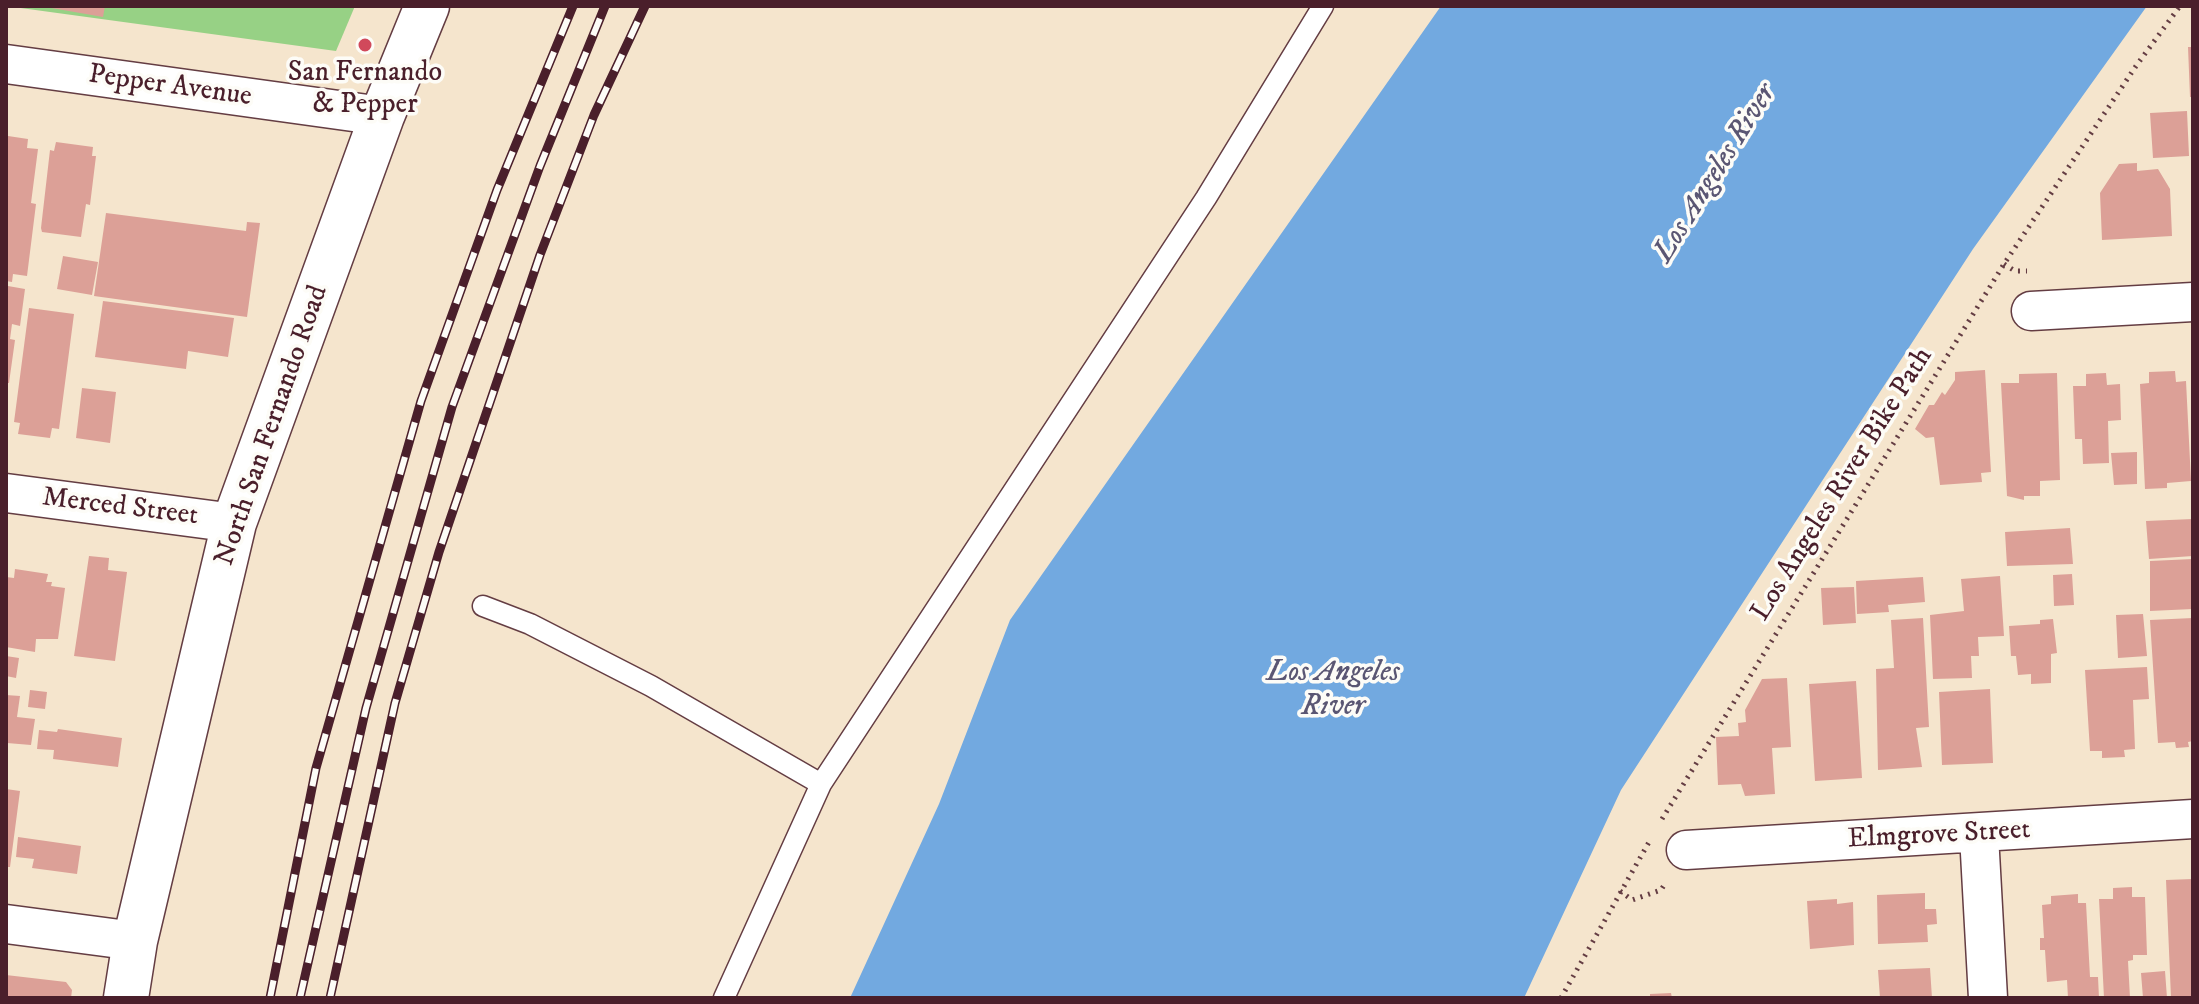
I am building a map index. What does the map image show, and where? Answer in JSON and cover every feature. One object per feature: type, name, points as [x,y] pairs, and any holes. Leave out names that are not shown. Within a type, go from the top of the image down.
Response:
[{"type":"main road","name":"North San Fernando Road","points":[[126,998],[135,941],[234,523],[382,116],[427,6]]},
{"type":"street","name":"Pepper Avenue","points":[[6,64],[382,116]]},
{"type":"street","points":[[2031,311],[2193,302]]},
{"type":"street","name":"Merced Street","points":[[6,493],[234,523]]},
{"type":"street","name":"Elmgrove Street","points":[[1672,838],[1979,835],[2193,819]]},
{"type":"street","points":[[1979,835],[1988,998]]},
{"type":"street","points":[[6,924],[135,941]]},
{"type":"lane","points":[[724,998],[821,784],[1206,198],[1323,6]]},
{"type":"lane","points":[[483,606],[530,624],[651,686],[821,784]]},
{"type":"path","name":"Los Angeles River Bike Path","points":[[1620,891],[1632,900],[1661,890],[1672,838],[2004,264],[2180,6]]},
{"type":"path","points":[[1561,998],[1650,839]]},
{"type":"green space","points":[[6,6],[355,6],[336,51]]},
{"type":"water","name":"Los Angeles River","points":[[1441,6],[2147,6],[1973,249],[1621,790],[1524,998],[850,998],[939,804],[1010,620]]},
{"type":"building","points":[[40,6],[105,6],[103,17]]},
{"type":"building","points":[[2188,47],[2193,47],[2193,97],[2190,97]]},
{"type":"building","points":[[2187,111],[2189,156],[2153,158],[2150,113]]},
{"type":"building","points":[[8,136],[28,139],[27,148],[38,149],[31,203],[36,204],[27,276],[13,274],[12,282],[6,281]]},
{"type":"building","points":[[56,142],[93,147],[92,156],[96,156],[90,205],[86,204],[81,237],[42,232],[50,150],[54,151]]},
{"type":"building","points":[[2137,163],[2137,171],[2158,169],[2170,189],[2172,236],[2102,240],[2100,193],[2119,164]]},
{"type":"building","points":[[106,213],[246,231],[247,222],[260,223],[247,317],[94,296]]},
{"type":"building","points":[[63,256],[98,262],[92,295],[57,289]]},
{"type":"building","points":[[8,286],[25,289],[20,326],[12,324],[10,339],[15,340],[9,383],[6,383]]},
{"type":"building","points":[[103,301],[234,318],[228,357],[188,351],[186,369],[95,357]]},
{"type":"building","points":[[29,308],[74,314],[59,429],[52,428],[50,438],[18,434],[20,423],[14,422]]},
{"type":"building","points":[[1985,370],[1991,472],[1981,473],[1982,482],[1940,485],[1934,437],[1926,438],[1915,429],[1929,405],[1934,405],[1942,392],[1945,395],[1955,380],[1955,372]]},
{"type":"building","points":[[2175,371],[2176,382],[2186,381],[2191,481],[2167,483],[2167,488],[2145,489],[2140,384],[2149,383],[2149,372]]},
{"type":"building","points":[[2057,373],[2060,480],[2040,481],[2040,496],[2024,496],[2024,500],[2007,496],[2001,383],[2019,383],[2019,374]]},
{"type":"building","points":[[2106,373],[2107,385],[2120,384],[2121,420],[2108,421],[2109,463],[2083,464],[2082,439],[2075,439],[2073,386],[2086,386],[2086,374]]},
{"type":"building","points":[[82,388],[116,392],[110,443],[76,438]]},
{"type":"building","points":[[2137,452],[2137,484],[2114,485],[2111,453]]},
{"type":"building","points":[[2193,519],[2193,556],[2149,559],[2146,521]]},
{"type":"building","points":[[2070,528],[2073,564],[2007,566],[2005,532]]},
{"type":"building","points":[[89,556],[109,558],[108,570],[127,572],[115,661],[74,656]]},
{"type":"building","points":[[2193,559],[2193,609],[2150,611],[2150,561]]},
{"type":"building","points":[[15,569],[48,574],[46,582],[65,588],[58,639],[36,639],[35,652],[6,647],[6,577],[14,578]]},
{"type":"building","points":[[2072,574],[2074,605],[2054,606],[2053,575]]},
{"type":"building","points":[[2000,576],[2004,636],[1978,637],[1979,656],[1971,656],[1972,678],[1933,679],[1930,615],[1964,611],[1961,579]]},
{"type":"building","points":[[1923,577],[1925,602],[1888,605],[1889,612],[1857,614],[1856,581]]},
{"type":"building","points":[[1854,587],[1856,623],[1823,625],[1821,588]]},
{"type":"building","points":[[2143,614],[2147,656],[2118,658],[2116,615]]},
{"type":"building","points":[[1923,618],[1929,727],[1916,728],[1922,767],[1878,770],[1876,669],[1894,668],[1891,620]]},
{"type":"building","points":[[2193,618],[2193,741],[2188,742],[2189,747],[2176,748],[2175,742],[2158,743],[2150,620]]},
{"type":"building","points":[[2053,619],[2057,653],[2051,654],[2051,683],[2031,684],[2031,674],[2018,675],[2016,656],[2011,656],[2009,626],[2040,624],[2040,620]]},
{"type":"building","points":[[6,656],[19,658],[16,678],[6,676]]},
{"type":"building","points":[[2147,667],[2149,699],[2133,700],[2135,749],[2124,750],[2125,757],[2102,758],[2102,751],[2090,751],[2085,670]]},
{"type":"building","points":[[1787,678],[1791,747],[1772,748],[1775,794],[1745,796],[1741,784],[1718,785],[1716,737],[1739,736],[1738,723],[1746,722],[1745,710],[1762,679]]},
{"type":"building","points":[[1856,681],[1862,778],[1815,781],[1809,684]]},
{"type":"building","points":[[1990,689],[1993,763],[1942,765],[1939,692]]},
{"type":"building","points":[[30,690],[47,692],[45,709],[28,707]]},
{"type":"building","points":[[6,695],[20,696],[17,717],[35,719],[31,745],[7,743]]},
{"type":"building","points":[[58,729],[122,738],[118,767],[53,759],[54,750],[37,749],[39,730],[57,732]]},
{"type":"building","points":[[6,789],[20,791],[10,867],[6,867]]},
{"type":"building","points":[[18,837],[81,846],[77,874],[32,868],[34,859],[16,857]]},
{"type":"building","points":[[2193,879],[2193,998],[2171,998],[2166,880]]},
{"type":"building","points":[[2132,887],[2132,897],[2145,897],[2147,955],[2133,955],[2133,960],[2128,961],[2130,998],[2104,998],[2099,899],[2113,899],[2113,888]]},
{"type":"building","points":[[1925,893],[1925,909],[1936,909],[1937,924],[1927,925],[1928,942],[1878,944],[1877,895]]},
{"type":"building","points":[[2078,894],[2078,903],[2086,903],[2090,977],[2098,977],[2099,998],[2068,998],[2067,980],[2047,982],[2045,950],[2040,950],[2040,938],[2044,938],[2042,905],[2051,904],[2051,896]]},
{"type":"building","points":[[1837,899],[1837,904],[1853,902],[1854,945],[1810,949],[1807,901]]},
{"type":"building","points":[[1930,968],[1932,998],[1880,998],[1878,970]]},
{"type":"building","points":[[2165,971],[2167,998],[2143,998],[2141,973]]},
{"type":"building","points":[[6,975],[66,982],[72,990],[71,998],[6,998]]},
{"type":"building","points":[[1671,993],[1672,998],[1650,998],[1650,994]]},
{"type":"railway","points":[[270,998],[316,768],[421,401],[497,190],[573,6]]},
{"type":"railway","points":[[300,998],[366,708],[452,407],[540,166],[605,6]]},
{"type":"railway","points":[[330,998],[395,703],[439,552],[540,255],[594,115],[645,6]]},
{"type":"place","name":"San Fernando & Pepper","points":[[365,45]]}]
